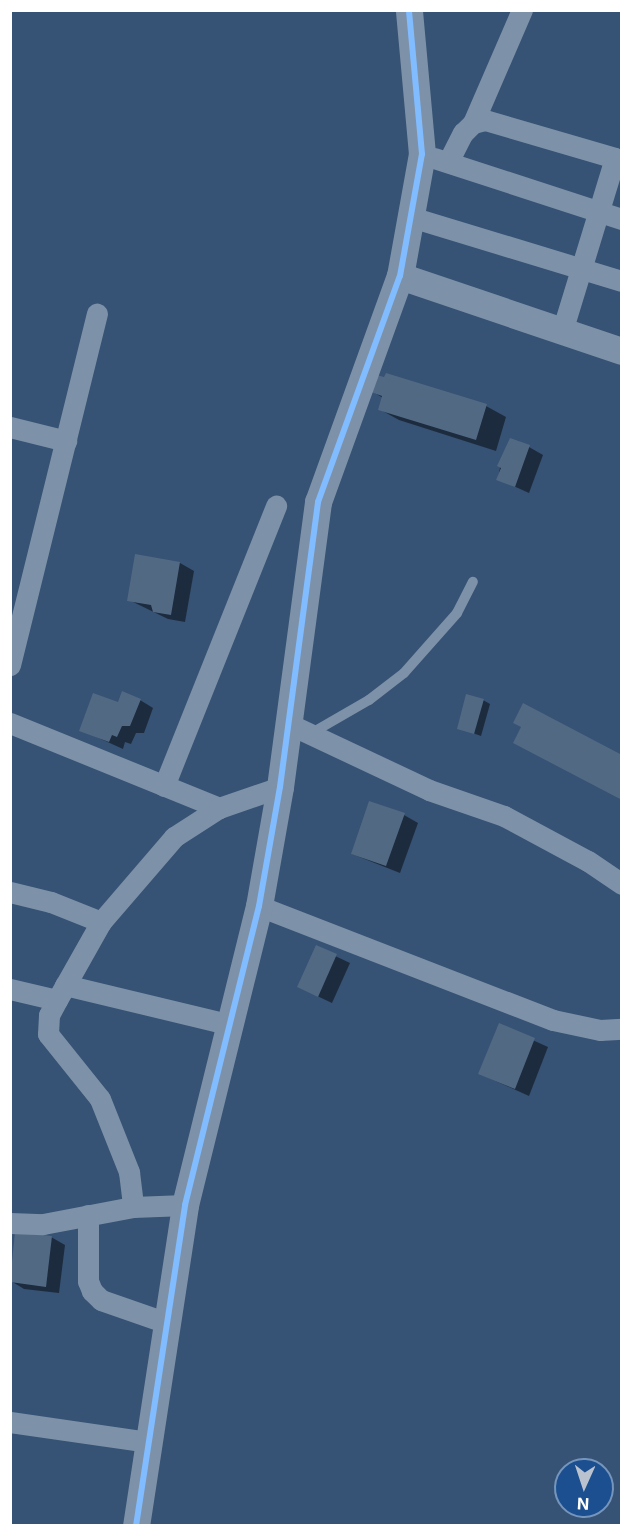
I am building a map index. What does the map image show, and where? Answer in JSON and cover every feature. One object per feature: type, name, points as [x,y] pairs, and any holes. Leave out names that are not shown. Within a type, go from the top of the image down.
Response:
[{"type":"street","points":[[136,1526],[185,1205],[259,906],[280,788],[299,729],[318,502],[400,276],[411,217],[422,154],[409,10]]},
{"type":"street","points":[[447,162],[463,133],[473,123],[522,10]]},
{"type":"street","points":[[473,123],[485,120],[498,122],[618,159],[579,268],[562,331]]},
{"type":"street","points":[[422,154],[621,219]]},
{"type":"street","points":[[411,217],[621,281]]},
{"type":"street","points":[[400,276],[621,351]]},
{"type":"street","points":[[10,665],[97,314]]},
{"type":"street","points":[[10,427],[66,441]]},
{"type":"street","points":[[164,786],[276,506]]},
{"type":"street","points":[[10,723],[219,808]]},
{"type":"street","points":[[299,729],[429,790],[504,816],[588,861],[621,884]]},
{"type":"street","points":[[133,1207],[129,1173],[100,1099],[48,1034],[49,1015],[101,922],[174,837],[219,808],[280,788]]},
{"type":"street","points":[[10,892],[51,902],[101,922]]},
{"type":"street","points":[[259,906],[553,1020],[600,1030],[621,1029]]},
{"type":"street","points":[[10,989],[61,992],[228,1024]]},
{"type":"street","points":[[10,1223],[43,1224],[133,1207],[185,1205]]},
{"type":"street","points":[[88,1215],[88,1281],[92,1292],[102,1300],[166,1323]]},
{"type":"street","points":[[10,1422],[148,1442]]},
{"type":"lane","points":[[299,729],[369,700],[404,673],[457,613],[473,582]]},
{"type":"building","points":[[386,373],[487,404],[476,440],[378,410],[382,396],[368,391],[373,374],[384,377]]},
{"type":"building","points":[[510,438],[530,445],[515,487],[496,480],[501,468],[497,466]]},
{"type":"building","points":[[135,554],[180,562],[171,615],[153,612],[151,605],[127,601]]},
{"type":"building","points":[[122,691],[141,699],[130,726],[122,726],[117,737],[112,735],[109,742],[79,731],[93,693],[118,702]]},
{"type":"building","points":[[466,694],[484,699],[474,734],[457,729]]},
{"type":"building","points":[[523,703],[622,755],[622,800],[513,743],[521,727],[513,723]]},
{"type":"building","points":[[369,801],[405,813],[386,866],[351,854]]},
{"type":"building","points":[[316,945],[337,954],[318,997],[297,987]]},
{"type":"building","points":[[499,1023],[535,1038],[515,1089],[478,1074]]},
{"type":"building","points":[[15,1232],[52,1236],[46,1287],[10,1282]]},
{"type":"cycle path","points":[[136,1526],[185,1205],[259,906],[280,787],[318,502],[400,276],[422,154],[409,10]]}]
